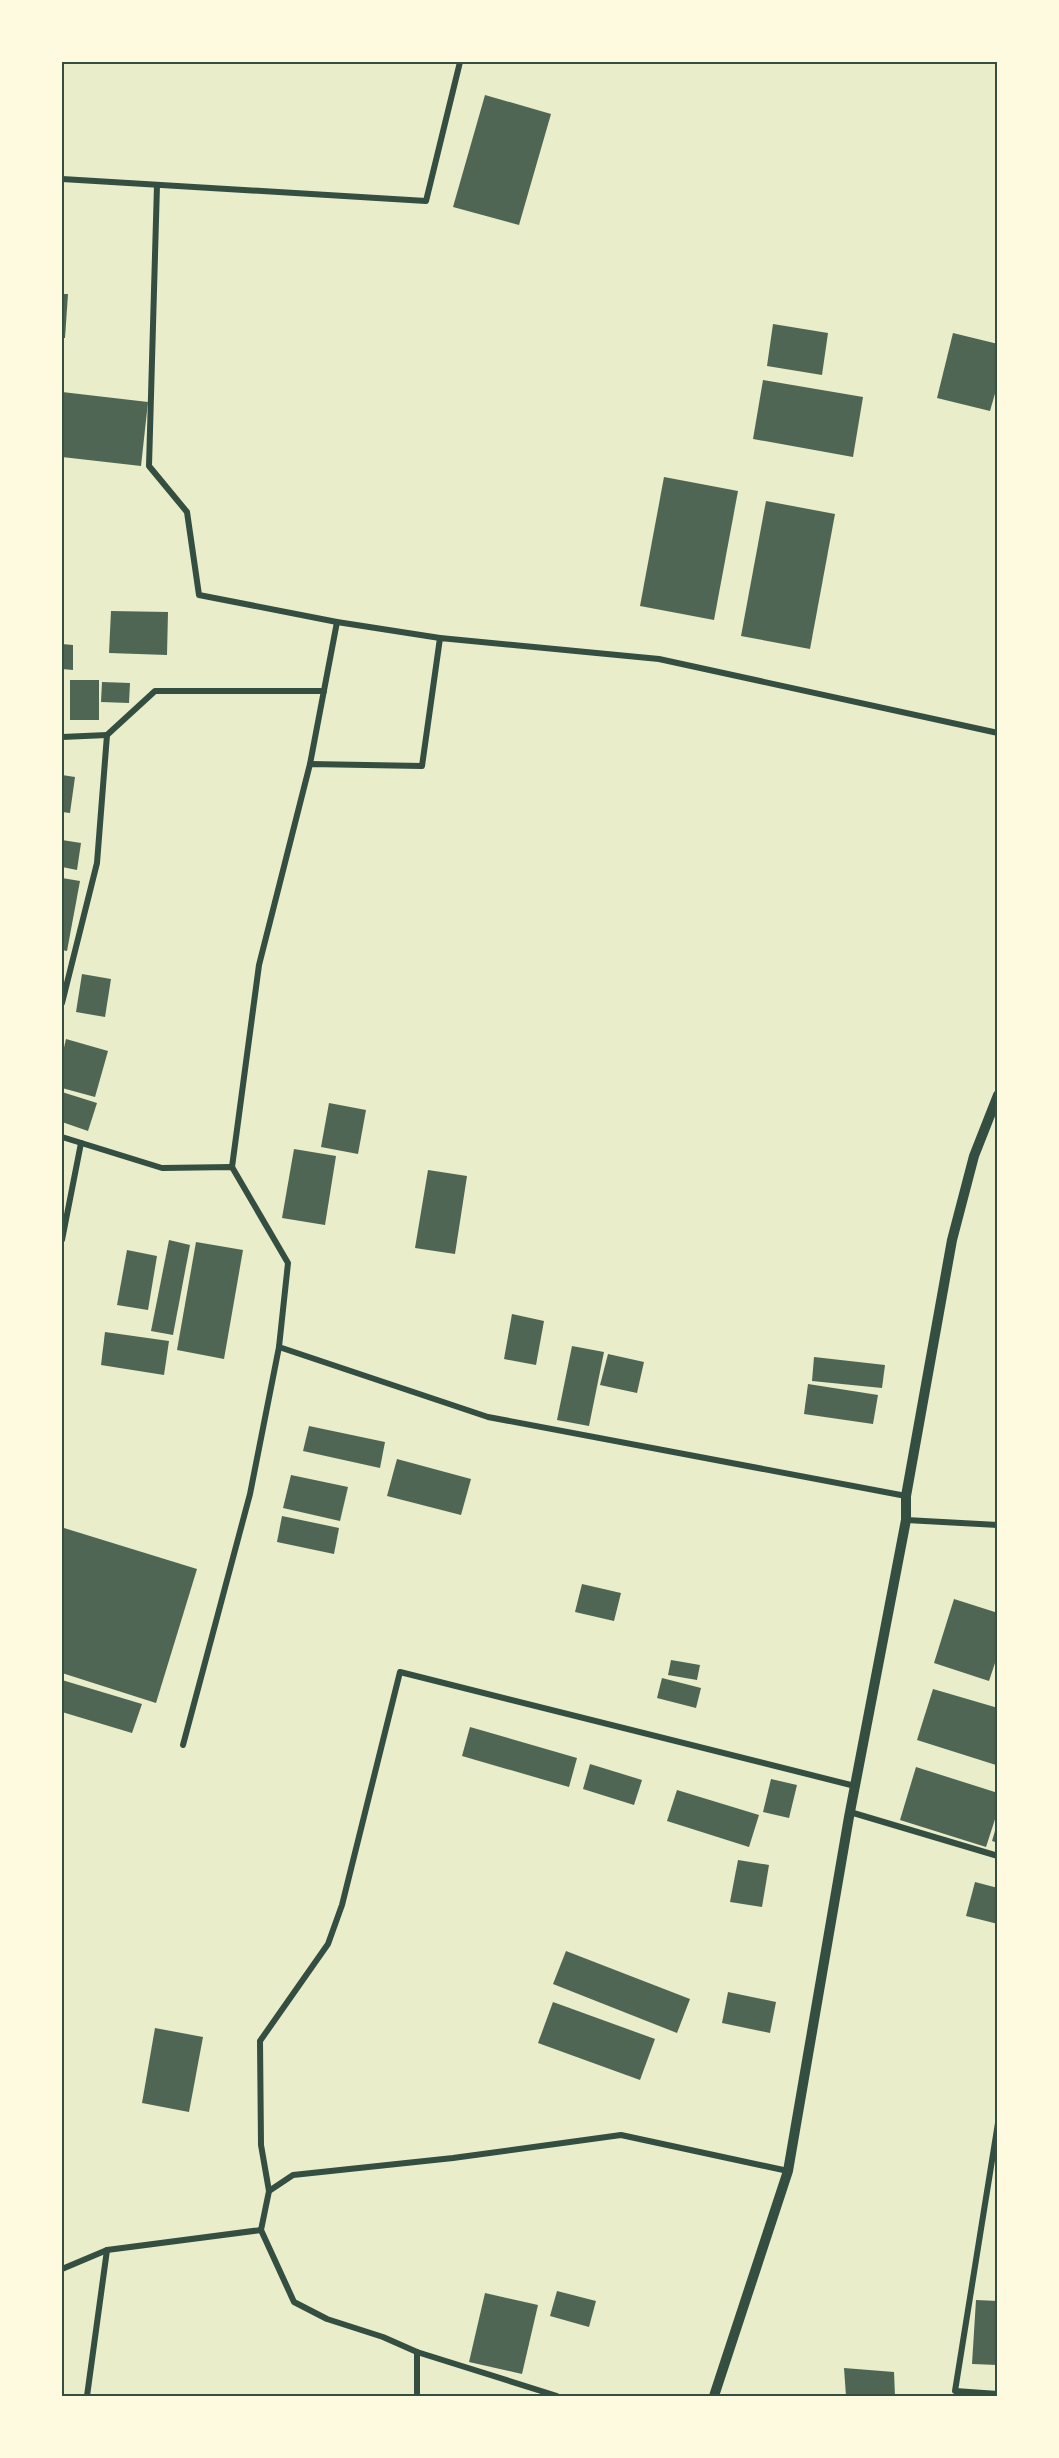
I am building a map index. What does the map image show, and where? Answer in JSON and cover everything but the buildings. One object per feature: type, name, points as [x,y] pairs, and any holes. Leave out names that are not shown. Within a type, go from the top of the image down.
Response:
[{"type":"street","points":[[62,179],[426,201],[460,62]]},
{"type":"street","points":[[157,185],[149,466],[187,512],[199,595],[440,638],[659,659],[998,733]]},
{"type":"street","points":[[183,1745],[250,1494],[279,1347],[288,1263],[232,1167],[259,965],[309,764],[337,621]]},
{"type":"street","points":[[309,764],[422,766],[440,638]]},
{"type":"street","points":[[62,736],[107,735],[155,692],[324,692]]},
{"type":"street","points":[[62,1003],[97,863],[107,735]]},
{"type":"street","points":[[714,2397],[788,2171],[850,1812],[906,1520],[906,1496],[952,1240],[974,1156],[998,1095]]},
{"type":"street","points":[[62,1137],[162,1168],[232,1167]]},
{"type":"street","points":[[62,1240],[81,1143]]},
{"type":"street","points":[[279,1347],[488,1417],[906,1496]]},
{"type":"street","points":[[906,1520],[998,1525]]},
{"type":"street","points":[[557,2397],[417,2352],[383,2337],[327,2319],[294,2302],[261,2230],[269,2191],[261,2145],[260,2041],[328,1944],[342,1905],[400,1672],[855,1786]]},
{"type":"street","points":[[850,1812],[998,1856]]},
{"type":"street","points":[[998,2123],[954,2394],[998,2394]]},
{"type":"street","points":[[269,2191],[293,2175],[453,2158],[621,2135],[788,2171]]},
{"type":"street","points":[[62,2269],[107,2250],[261,2230]]},
{"type":"street","points":[[87,2397],[107,2250]]},
{"type":"street","points":[[417,2352],[417,2397]]}]
